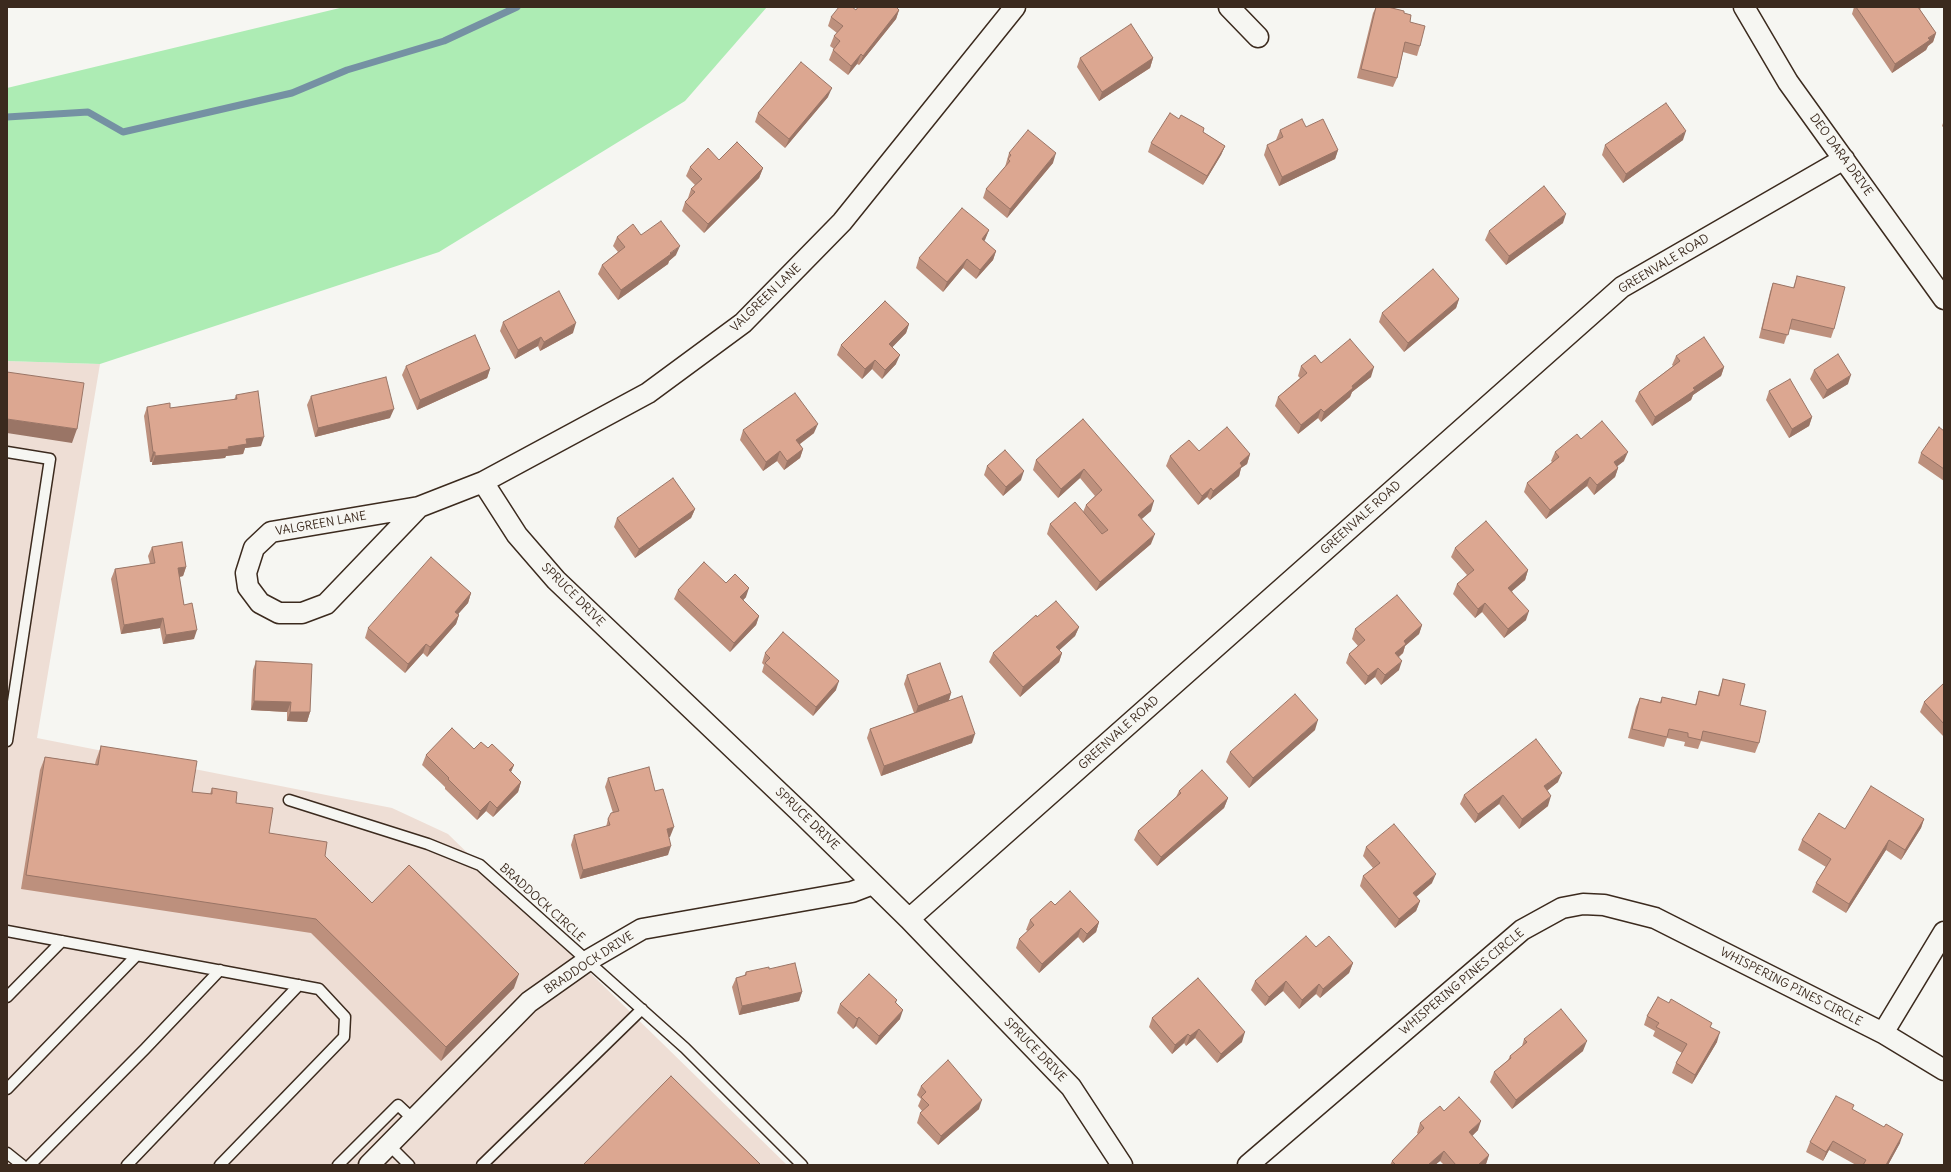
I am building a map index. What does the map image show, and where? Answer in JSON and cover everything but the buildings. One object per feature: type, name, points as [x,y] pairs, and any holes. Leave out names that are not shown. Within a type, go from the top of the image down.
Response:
[{"type":"street","name":"VALGREEN LANE","points":[[419,507],[326,604],[302,613],[279,613],[260,603],[248,587],[246,573],[254,548],[271,532],[419,507],[483,482],[648,393],[743,323],[842,222],[1016,7]]},
{"type":"street","points":[[1229,7],[1258,37]]},
{"type":"street","name":"DEO DARA DRIVE","points":[[1744,7],[1788,82],[1944,300]]},
{"type":"street","name":"GREENVALE ROAD","points":[[909,919],[1622,287],[1844,159]]},
{"type":"street","name":"SPRUCE DRIVE","points":[[483,482],[516,535],[556,580],[909,919],[1071,1087],[1122,1165]]},
{"type":"street","name":"BRADDOCK DRIVE","points":[[370,1165],[529,1002],[587,961],[642,929],[852,892],[873,884]]},
{"type":"street","name":"WHISPERING PINES CIRCLE","points":[[1248,1165],[1522,930],[1562,908],[1583,904],[1604,905],[1655,918],[1884,1033],[1944,1070]]},
{"type":"street","points":[[1884,1033],[1944,932]]},
{"type":"lane","points":[[7,452],[50,459],[7,741]]},
{"type":"lane","name":"BRADDOCK CIRCLE","points":[[289,800],[428,844],[480,865],[685,1048],[802,1165]]},
{"type":"lane","points":[[7,931],[319,988],[345,1017],[344,1038],[220,1165]]},
{"type":"lane","points":[[7,997],[62,941]]},
{"type":"lane","points":[[7,1090],[138,955]]},
{"type":"lane","points":[[30,1165],[145,1049],[220,970]]},
{"type":"lane","points":[[127,1165],[299,985]]},
{"type":"lane","points":[[482,1165],[642,1009]]},
{"type":"lane","points":[[338,1165],[398,1105],[414,1120]]},
{"type":"lane","points":[[389,1145],[410,1165]]},
{"type":"lane","points":[[7,1153],[22,1165]]},
{"type":"shaded area","points":[[7,361],[100,364],[37,738],[392,808],[448,834],[787,1165],[7,1165]]},
{"type":"green space","points":[[344,7],[767,7],[685,101],[439,252],[100,364],[7,361],[7,88]]},
{"type":"waterway","points":[[7,117],[88,112],[123,132],[292,93],[347,70],[444,41],[517,7]]}]
